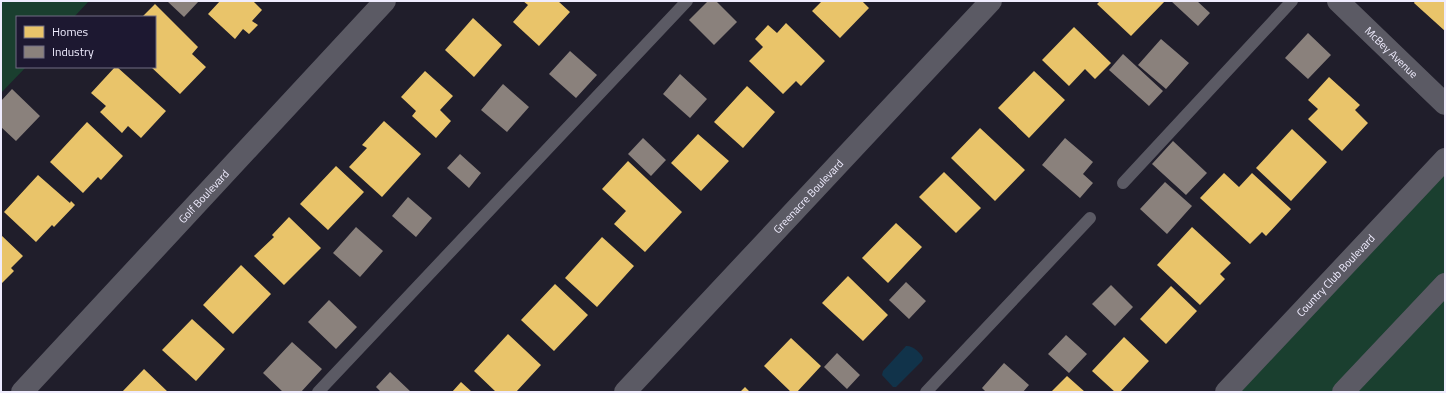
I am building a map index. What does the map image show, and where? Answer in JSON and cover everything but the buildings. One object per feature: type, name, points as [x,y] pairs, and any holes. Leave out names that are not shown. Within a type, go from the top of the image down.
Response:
[{"type":"street","name":"Golf Boulevard","points":[[22,392],[385,1]]},
{"type":"street","name":"Greenacre Boulevard","points":[[625,392],[991,1]]},
{"type":"street","name":"McBey Avenue","points":[[1338,1],[1445,104]]},
{"type":"street","name":"Country Club Boulevard","points":[[1226,392],[1445,159]]},
{"type":"street","points":[[1343,392],[1445,284]]},
{"type":"lane","points":[[318,392],[687,1]]},
{"type":"lane","points":[[1123,183],[1292,1]]},
{"type":"lane","points":[[926,392],[1090,218]]},
{"type":"green space","points":[[1,1],[89,1],[75,16],[16,16],[16,68],[25,68],[1,93]]},
{"type":"green space","points":[[1445,159],[1445,392],[1226,392]]},
{"type":"water","points":[[906,346],[916,350],[923,358],[922,361],[896,387],[893,387],[882,375],[883,371]]}]
